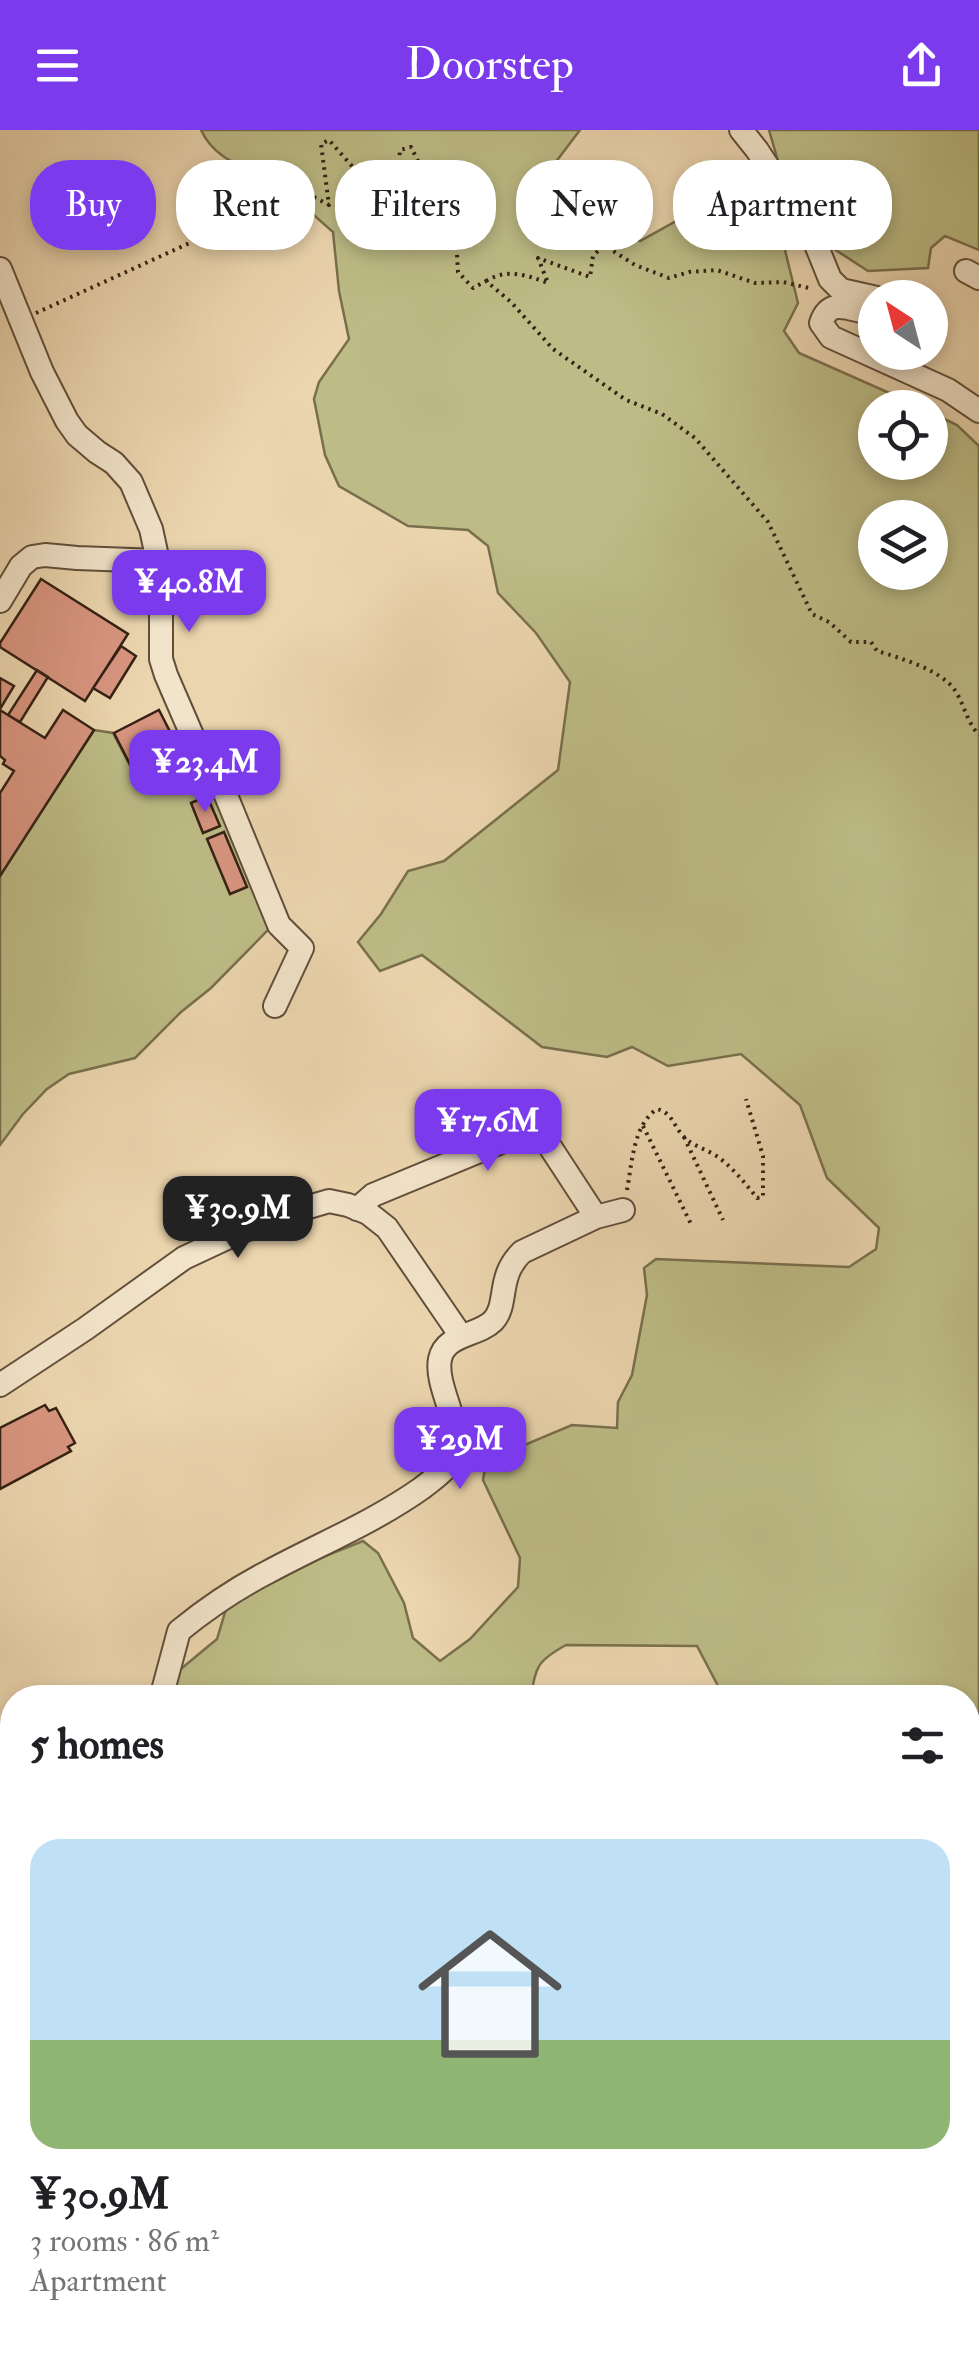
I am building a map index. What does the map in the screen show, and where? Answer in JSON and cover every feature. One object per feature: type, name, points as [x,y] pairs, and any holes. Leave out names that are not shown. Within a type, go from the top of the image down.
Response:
[{"type":"street","points":[[741,130],[816,242],[830,279],[841,290],[858,294]]},
{"type":"street","points":[[0,269],[42,372],[67,420],[78,435],[131,482],[151,529],[162,587],[162,659],[166,675],[196,742],[216,771],[280,925],[302,948],[275,1006]]},
{"type":"street","points":[[858,311],[830,308],[821,322],[831,337],[948,390],[979,411]]},
{"type":"street","points":[[0,601],[21,566],[32,557],[45,554],[158,561]]},
{"type":"street","points":[[357,1208],[374,1196],[523,1132],[545,1140],[596,1217]]},
{"type":"street","points":[[0,1385],[85,1330],[184,1258],[285,1214],[329,1201],[368,1213],[387,1228],[461,1336]]},
{"type":"street","points":[[164,1685],[179,1631],[265,1573],[351,1532],[443,1472],[454,1458],[456,1444],[442,1385],[440,1354],[461,1336],[492,1322],[499,1312],[506,1274],[522,1252],[596,1217],[623,1210]]},
{"type":"path","points":[[21,320],[284,200],[291,184],[328,206],[321,144],[329,140],[395,216],[400,150],[411,147],[456,237],[458,272],[473,288],[498,274],[520,273],[548,283],[538,258],[590,277],[593,256],[604,245],[635,265],[668,278],[717,270],[755,284],[783,282],[834,294],[838,306]]},
{"type":"path","points":[[486,281],[554,348],[626,400],[662,414],[695,438],[768,522],[812,614],[829,622],[851,642],[872,642],[877,651],[911,662],[945,680],[956,691],[979,735]]},
{"type":"path","points":[[684,1137],[717,1156],[761,1199],[763,1156],[746,1099]]},
{"type":"path","points":[[623,1210],[636,1141],[650,1114],[657,1109],[664,1111],[684,1137],[722,1220]]},
{"type":"path","points":[[644,1126],[692,1226]]},
{"type":"shaded area","points":[[201,130],[580,130],[557,160],[516,160],[516,250],[653,250],[653,234],[673,223],[673,250],[785,250],[798,303],[784,331],[799,353],[883,390],[858,390],[858,480],[948,480],[948,421],[979,446],[979,1685],[717,1685],[697,1646],[566,1645],[540,1665],[533,1685],[174,1685],[176,1673],[217,1639],[226,1609],[290,1570],[363,1541],[378,1553],[404,1603],[413,1638],[440,1661],[470,1639],[518,1587],[520,1558],[483,1480],[486,1461],[572,1425],[617,1428],[618,1402],[632,1375],[647,1295],[644,1268],[656,1259],[849,1267],[876,1249],[879,1228],[827,1178],[800,1105],[741,1054],[668,1066],[632,1047],[607,1057],[542,1047],[422,955],[380,971],[358,942],[408,871],[444,861],[558,770],[570,682],[536,633],[498,593],[488,546],[468,530],[408,526],[339,486],[325,455],[314,399],[319,382],[349,339],[339,291],[333,232],[315,217],[315,160],[227,159]]},
{"type":"shaded area","points":[[769,130],[979,130],[979,250],[945,236],[931,248],[928,268],[868,271],[836,250],[892,250],[892,160],[778,160]]},
{"type":"shaded area","points":[[94,730],[113,733],[144,792],[202,763],[257,891],[269,929],[135,1058],[69,1074],[47,1089],[0,1145],[0,876]]},
{"type":"building","points":[[41,579],[128,634],[85,701],[0,647]]},
{"type":"building","points":[[121,646],[136,656],[110,698],[93,688]]},
{"type":"building","points":[[37,670],[48,677],[20,722],[8,715]]},
{"type":"building","points":[[0,678],[14,686],[0,709]]},
{"type":"building","points":[[0,710],[45,738],[63,710],[94,730],[0,876],[0,793],[14,771],[3,764],[5,760],[0,756]]},
{"type":"building","points":[[159,710],[189,769],[144,792],[114,733]]},
{"type":"building","points":[[207,796],[220,826],[203,833],[191,803]]},
{"type":"building","points":[[224,832],[247,887],[230,894],[207,839]]},
{"type":"building","points":[[45,1405],[49,1411],[56,1408],[75,1443],[68,1447],[71,1451],[0,1489],[0,1428]]}]
